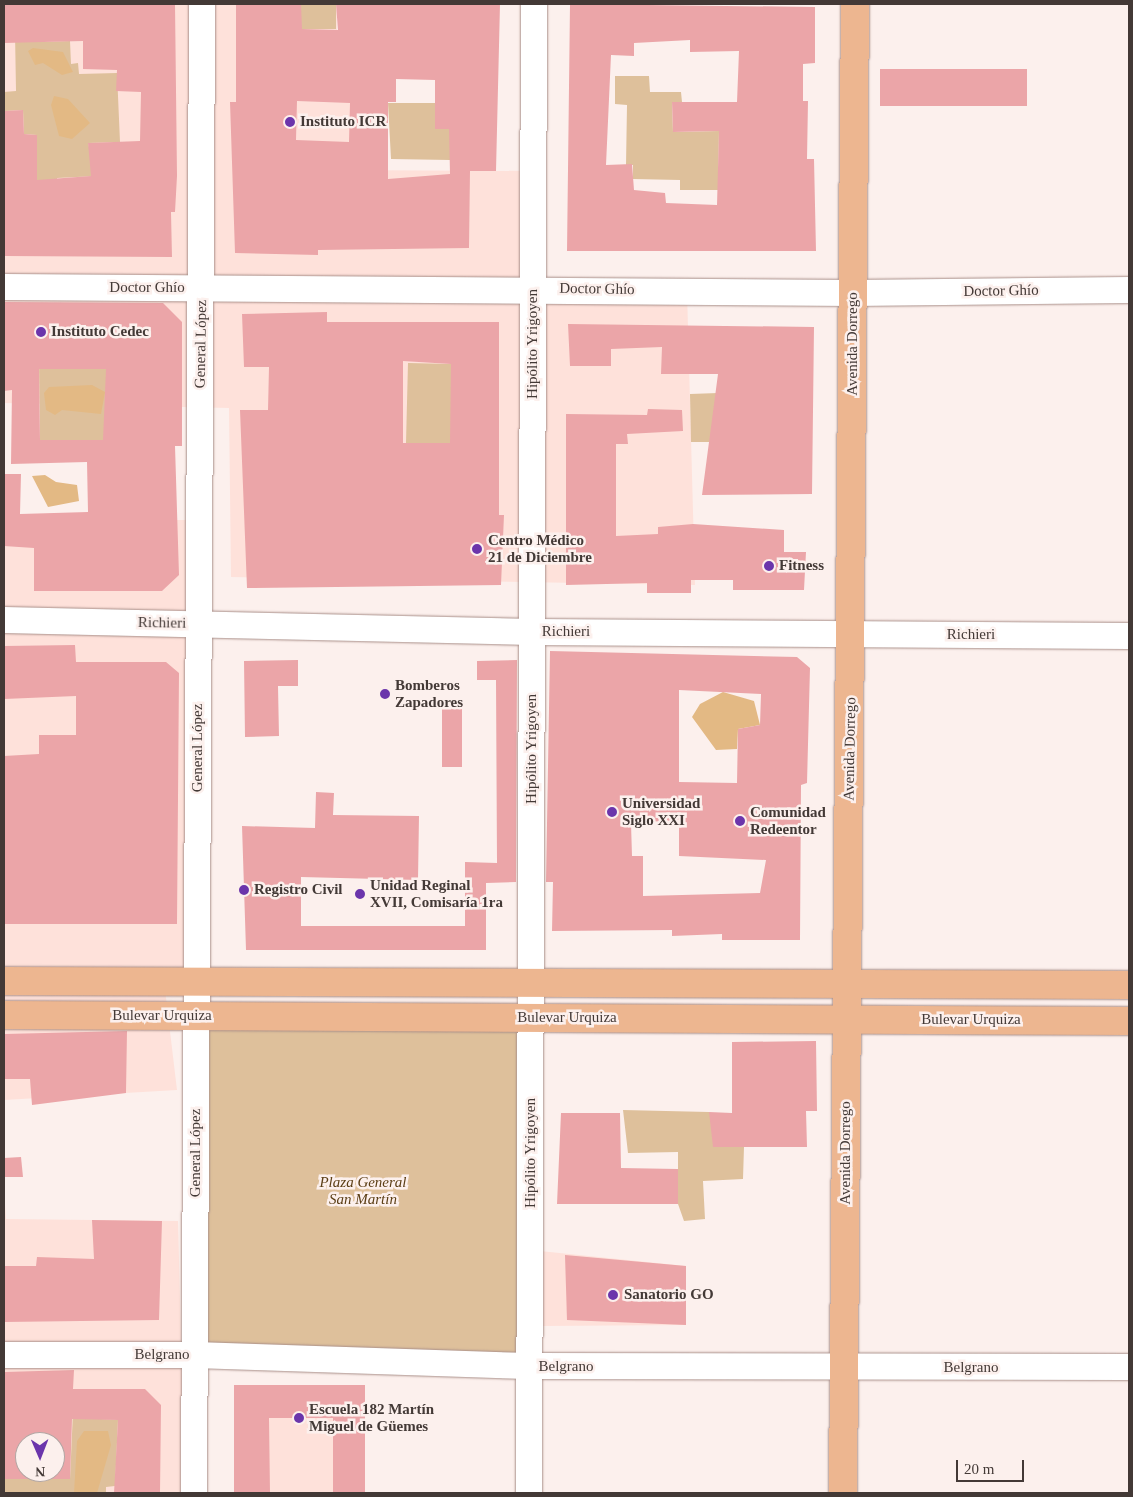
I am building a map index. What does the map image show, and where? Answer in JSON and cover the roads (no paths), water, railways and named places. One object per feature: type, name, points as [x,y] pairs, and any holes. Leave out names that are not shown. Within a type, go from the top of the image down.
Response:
[{"type":"main road","name":"Avenida Dorrego","points":[[843,1493],[846,1019],[852,634],[855,4]]},
{"type":"main road","points":[[4,980],[1129,985]]},
{"type":"main road","name":"Bulevar Urquiza","points":[[4,1015],[1129,1021]]},
{"type":"street","name":"General López","points":[[194,1493],[202,288],[202,4]]},
{"type":"street","name":"Hipólito Yrigoyen","points":[[529,1493],[534,4]]},
{"type":"street","name":"Doctor Ghío","points":[[4,287],[533,288],[853,293],[1129,290]]},
{"type":"street","name":"Richieri","points":[[4,620],[532,632],[1129,636]]},
{"type":"street","name":"Belgrano","points":[[4,1355],[195,1355],[530,1366],[844,1369],[1129,1367]]},
{"type":"place","name":"Instituto ICR","points":[[290,122]]},
{"type":"place","name":"Instituto Cedec","points":[[41,332]]},
{"type":"place","name":"Centro Médico 21 de Diciembre","points":[[477,549]]},
{"type":"place","name":"Fitness","points":[[769,566]]},
{"type":"place","name":"Bomberos Zapadores","points":[[385,694]]},
{"type":"place","name":"Universidad Siglo XXI","points":[[612,812]]},
{"type":"place","name":"Comunidad Redeentor","points":[[740,821]]},
{"type":"place","name":"Registro Civil","points":[[244,890]]},
{"type":"place","name":"Unidad Reginal XVII, Comisaría 1ra","points":[[360,894]]},
{"type":"place","name":"Sanatorio GO","points":[[613,1295]]},
{"type":"place","name":"Escuela 182 Martín Miguel de Güemes","points":[[299,1418]]},
{"type":"park label","name":"Plaza General San Martín","points":[[363,1190]]}]
